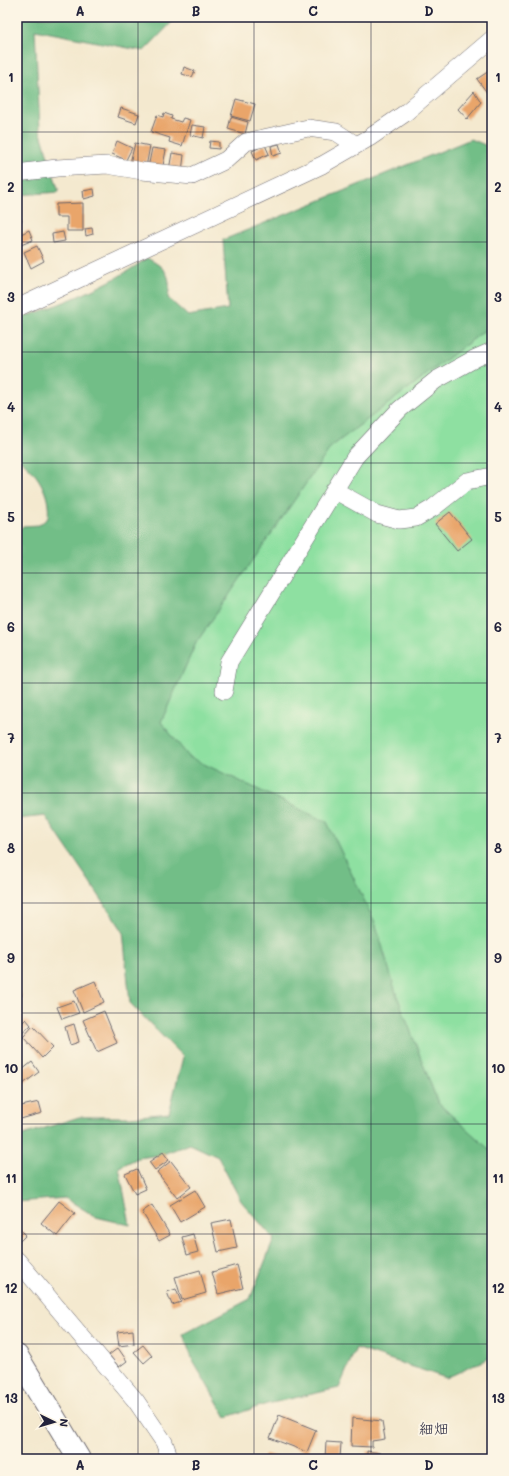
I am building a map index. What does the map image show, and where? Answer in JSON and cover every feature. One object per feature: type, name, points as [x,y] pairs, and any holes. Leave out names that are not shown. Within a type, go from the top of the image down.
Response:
[{"type":"highway","points":[[17,1356],[79,1459]]},
{"type":"street","points":[[17,308],[322,165],[369,138],[404,114],[492,40]]},
{"type":"street","points":[[17,173],[56,168],[107,165],[142,171],[192,176],[226,160],[246,142],[308,128],[336,132],[356,145]]},
{"type":"street","points":[[224,691],[229,662],[355,457],[400,409],[436,380],[492,350]]},
{"type":"street","points":[[334,490],[377,514],[399,520],[416,518],[467,481],[492,476]]},
{"type":"street","points":[[17,1260],[136,1401],[164,1442],[170,1459]]},
{"type":"green space","points":[[17,17],[177,17],[144,51],[35,30],[40,130],[59,192],[17,194]]},
{"type":"green space","points":[[471,139],[492,148],[492,325],[331,447],[196,643],[161,722],[189,757],[327,822],[376,925],[396,993],[438,1103],[492,1152],[492,1357],[446,1378],[356,1348],[339,1388],[267,1404],[226,1417],[193,1361],[183,1334],[250,1299],[274,1239],[241,1201],[218,1157],[190,1144],[160,1155],[138,1158],[119,1167],[130,1225],[96,1217],[65,1198],[17,1202],[17,1137],[79,1117],[131,1117],[169,1113],[183,1057],[130,1003],[123,931],[45,816],[17,819],[17,532],[23,526],[39,525],[48,518],[48,509],[45,492],[41,484],[31,469],[17,458],[17,320],[68,301],[101,286],[117,278],[147,258],[159,265],[166,273],[169,283],[168,298],[188,316],[228,309],[223,240]]},
{"type":"green space","points":[[492,179],[492,1350],[96,716]]},
{"type":"building","points":[[184,67],[195,71],[192,77],[182,74]]},
{"type":"building","points":[[492,69],[492,92],[488,94],[477,79]]},
{"type":"building","points":[[474,91],[481,102],[467,119],[458,109]]},
{"type":"building","points":[[236,99],[255,104],[250,121],[231,116]]},
{"type":"building","points":[[121,108],[139,114],[136,123],[118,117]]},
{"type":"building","points":[[164,113],[172,116],[171,119],[181,122],[183,118],[190,120],[182,146],[169,142],[170,138],[151,132],[157,115],[163,117]]},
{"type":"building","points":[[231,117],[248,122],[245,134],[228,129]]},
{"type":"building","points":[[192,125],[205,127],[203,138],[190,135]]},
{"type":"building","points":[[117,141],[132,148],[126,160],[112,154]]},
{"type":"building","points":[[210,141],[219,142],[219,149],[209,148]]},
{"type":"building","points":[[135,143],[150,146],[146,167],[130,163]]},
{"type":"building","points":[[279,144],[282,153],[273,156],[271,146]]},
{"type":"building","points":[[265,145],[269,154],[256,160],[252,151]]},
{"type":"building","points":[[152,148],[166,150],[162,171],[148,168]]},
{"type":"building","points":[[172,153],[184,155],[182,172],[169,170]]},
{"type":"building","points":[[94,189],[95,196],[84,199],[83,191]]},
{"type":"building","points":[[83,203],[83,231],[67,231],[67,217],[56,217],[56,204]]},
{"type":"building","points":[[17,211],[22,221],[17,224]]},
{"type":"building","points":[[92,228],[93,234],[86,236],[85,229]]},
{"type":"building","points":[[29,230],[33,240],[21,245],[17,236]]},
{"type":"building","points":[[63,232],[65,241],[53,243],[52,234]]},
{"type":"building","points":[[37,246],[44,261],[31,268],[24,252]]},
{"type":"building","points":[[450,512],[472,539],[457,551],[435,524]]},
{"type":"building","points":[[95,981],[104,1002],[83,1012],[74,990]]},
{"type":"building","points":[[17,990],[22,995],[17,1001]]},
{"type":"building","points":[[74,1001],[79,1013],[62,1019],[57,1007]]},
{"type":"building","points":[[104,1011],[117,1043],[97,1052],[83,1020]]},
{"type":"building","points":[[26,1019],[31,1025],[17,1038],[17,1028]]},
{"type":"building","points":[[74,1024],[79,1042],[70,1045],[65,1027]]},
{"type":"building","points":[[33,1026],[53,1047],[42,1058],[23,1037]]},
{"type":"building","points":[[32,1062],[39,1072],[23,1084],[17,1074]]},
{"type":"building","points":[[39,1102],[42,1113],[17,1120],[17,1107]]},
{"type":"building","points":[[163,1152],[169,1160],[155,1170],[149,1162]]},
{"type":"building","points":[[171,1161],[191,1187],[177,1198],[157,1172]]},
{"type":"building","points":[[137,1169],[146,1189],[135,1194],[125,1174]]},
{"type":"building","points":[[195,1190],[205,1207],[180,1222],[170,1205]]},
{"type":"building","points":[[59,1201],[75,1213],[57,1236],[41,1223]]},
{"type":"building","points":[[152,1205],[170,1235],[159,1241],[142,1212]]},
{"type":"building","points":[[231,1219],[237,1248],[218,1252],[211,1223]]},
{"type":"building","points":[[17,1226],[26,1235],[17,1244]]},
{"type":"building","points":[[193,1234],[198,1252],[187,1255],[182,1237]]},
{"type":"building","points":[[237,1265],[243,1288],[218,1294],[212,1272]]},
{"type":"building","points":[[200,1270],[206,1293],[182,1300],[175,1277]]},
{"type":"building","points":[[176,1289],[181,1302],[172,1305],[167,1292]]},
{"type":"building","points":[[133,1330],[134,1344],[119,1346],[117,1332]]},
{"type":"building","points":[[143,1345],[152,1356],[144,1363],[134,1352]]},
{"type":"building","points":[[118,1348],[127,1361],[119,1367],[109,1355]]},
{"type":"building","points":[[279,1415],[316,1430],[307,1452],[270,1438]]},
{"type":"building","points":[[352,1418],[382,1421],[385,1439],[372,1441],[372,1447],[351,1446]]},
{"type":"building","points":[[326,1442],[341,1443],[340,1459],[325,1459]]},
{"type":"building","points":[[367,1451],[380,1453],[380,1459],[367,1459]]},
{"type":"building","points":[[265,1454],[278,1457],[278,1459],[264,1459]]},
{"type":"district","name":"細畑","points":[[434,1428]]}]
